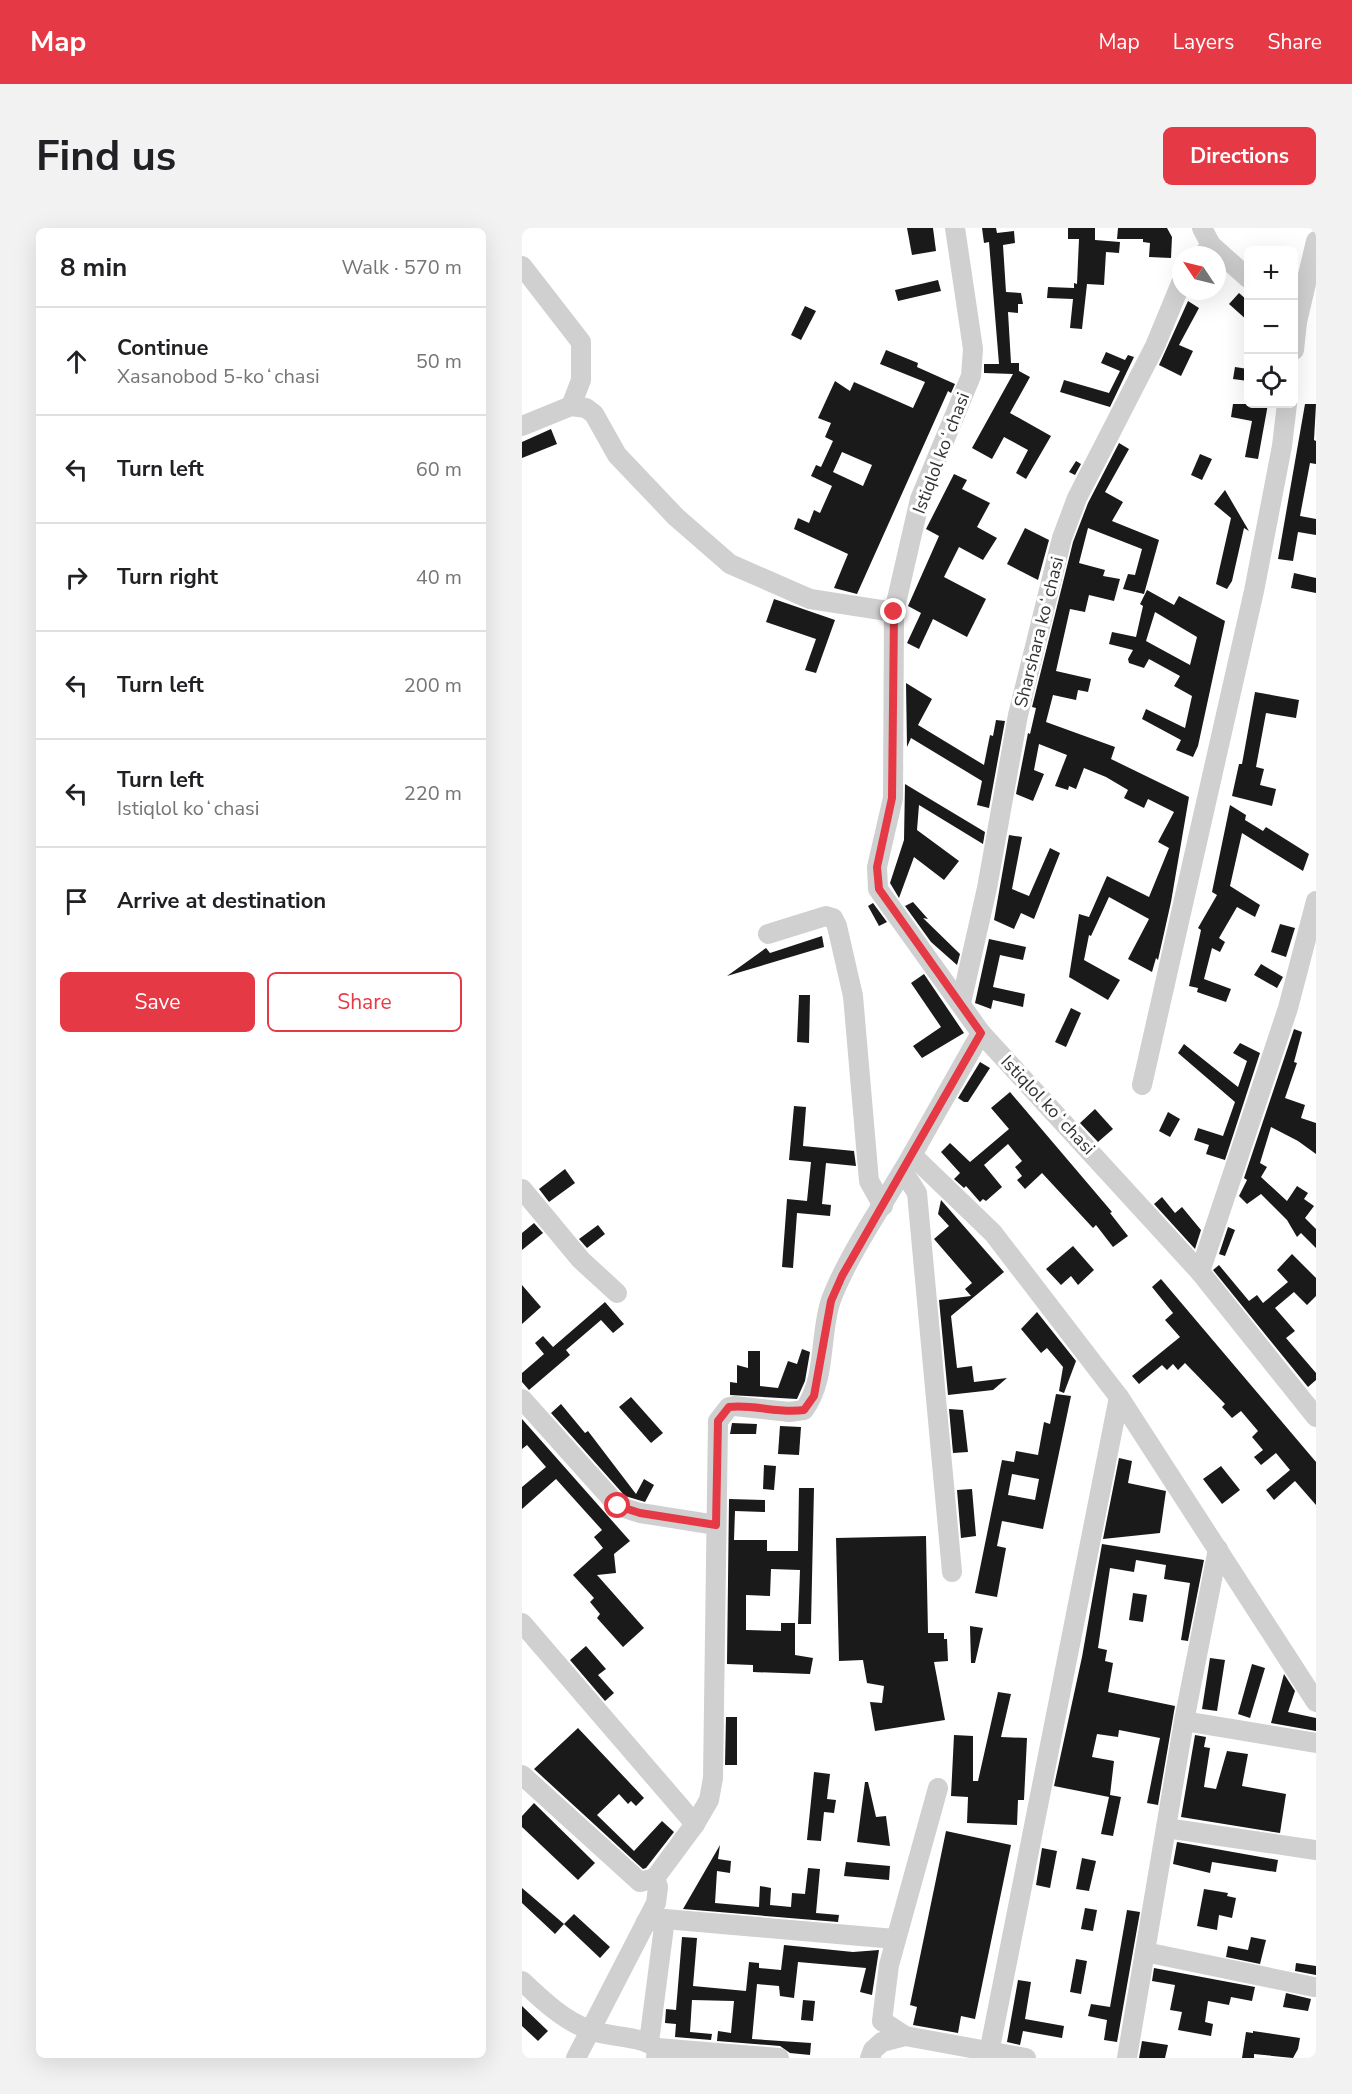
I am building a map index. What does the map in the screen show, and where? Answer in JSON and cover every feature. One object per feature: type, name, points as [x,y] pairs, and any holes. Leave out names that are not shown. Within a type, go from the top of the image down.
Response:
[{"type":"street","name":"Istiqlol koʻchasi","points":[[955,228],[973,349],[971,376],[921,500],[894,612],[892,798],[877,867],[879,889],[981,1033],[1200,1272],[1315,1410]]},
{"type":"street","points":[[1298,309],[1316,241]]},
{"type":"street","points":[[1205,243],[1244,275]]},
{"type":"street","points":[[522,267],[581,342],[581,380],[571,406]]},
{"type":"street","name":"Sharshara koʻchasi","points":[[960,1004],[987,888],[1018,715],[1062,538],[1077,498],[1155,346],[1174,300]]},
{"type":"street","points":[[522,426],[571,406],[586,408],[594,414],[617,455],[676,517],[730,564],[810,599],[894,612]]},
{"type":"street","points":[[1143,1085],[1254,591],[1282,446],[1287,408]]},
{"type":"street","points":[[1200,1272],[1288,1008],[1316,901]]},
{"type":"street","points":[[768,933],[826,916],[833,918],[837,926],[853,996],[869,1181],[883,1206]]},
{"type":"street","points":[[522,1775],[640,1882],[655,1878],[695,1824],[709,1800],[713,1778],[718,1421],[729,1407],[789,1412],[804,1410],[814,1396],[831,1301],[981,1033]]},
{"type":"street","points":[[908,1163],[993,1233],[1119,1396],[1316,1702]]},
{"type":"street","points":[[908,1163],[917,1193],[952,1572]]},
{"type":"street","points":[[522,1189],[581,1260],[617,1293]]},
{"type":"street","points":[[988,2055],[1119,1396]]},
{"type":"street","points":[[522,1399],[618,1506],[640,1513],[716,1525]]},
{"type":"street","points":[[1127,2058],[1184,1721],[1218,1549]]},
{"type":"street","points":[[522,1623],[695,1824]]},
{"type":"street","points":[[1184,1721],[1316,1743]]},
{"type":"street","points":[[938,1788],[889,1965],[882,2021],[904,2036],[988,2055],[1026,2058]]},
{"type":"street","points":[[1166,1828],[1316,1850]]},
{"type":"street","points":[[654,2049],[658,1887],[655,1878]]},
{"type":"street","points":[[656,1921],[896,1939]]},
{"type":"street","points":[[576,2058],[590,2030],[656,1921]]},
{"type":"street","points":[[1145,1952],[1314,1987]]},
{"type":"street","points":[[522,1982],[559,2012],[590,2030],[654,2049],[778,2058]]},
{"type":"street","points":[[870,2058],[873,2049],[882,2042],[904,2036]]},
{"type":"building","points":[[907,228],[933,228],[936,251],[912,255]]},
{"type":"building","points":[[982,228],[996,228],[997,233],[1014,231],[1015,243],[1003,245],[1006,292],[1021,293],[1023,304],[1018,304],[1018,313],[1008,312],[1011,363],[1019,363],[1019,371],[1030,377],[1010,413],[1051,436],[1026,479],[1016,473],[1028,450],[1004,437],[992,459],[972,448],[1013,374],[984,373],[984,364],[999,364],[989,242],[984,243]]},
{"type":"building","points":[[1068,228],[1095,228],[1095,240],[1120,242],[1119,253],[1106,252],[1104,285],[1087,284],[1082,329],[1070,328],[1073,299],[1047,298],[1048,287],[1074,288],[1074,283],[1077,284],[1079,239],[1068,239]]},
{"type":"building","points":[[1118,228],[1167,228],[1172,237],[1171,258],[1149,257],[1150,243],[1143,242],[1143,239],[1117,239]]},
{"type":"building","points":[[938,280],[941,291],[898,301],[895,290]]},
{"type":"building","points":[[1239,293],[1244,297],[1244,317],[1229,304]]},
{"type":"building","points":[[1188,301],[1199,308],[1179,345],[1193,351],[1181,376],[1159,365]]},
{"type":"building","points":[[805,306],[816,311],[801,340],[791,335]]},
{"type":"building","points":[[886,350],[918,363],[917,367],[955,384],[951,393],[948,391],[857,594],[834,588],[848,554],[794,529],[798,518],[809,523],[814,510],[820,513],[832,486],[811,476],[816,465],[821,467],[833,441],[825,437],[831,423],[818,418],[835,381],[850,391],[854,382],[913,408],[925,382],[880,364]],"holes":[[[842,452],[872,465],[863,486],[833,472]]]},
{"type":"building","points":[[1106,352],[1125,360],[1128,355],[1134,357],[1110,407],[1060,392],[1064,380],[1109,393],[1120,371],[1101,363]]},
{"type":"building","points":[[1235,367],[1244,368],[1244,380],[1233,379]]},
{"type":"building","points":[[1233,404],[1244,404],[1244,408],[1267,408],[1258,459],[1245,457],[1252,421],[1231,417]]},
{"type":"building","points":[[1305,404],[1316,404],[1314,440],[1316,441],[1316,464],[1310,463],[1300,516],[1316,519],[1316,535],[1298,532],[1293,561],[1278,559]]},
{"type":"building","points":[[551,429],[557,444],[522,458],[522,442]]},
{"type":"building","points":[[1119,443],[1129,449],[1105,492],[1123,502],[1112,521],[1159,540],[1144,594],[1123,589],[1128,574],[1135,575],[1142,549],[1088,528],[1079,563],[1105,570],[1103,576],[1120,579],[1114,601],[1089,595],[1085,612],[1070,609],[1056,671],[1091,679],[1088,692],[1078,690],[1076,700],[1053,695],[1046,722],[1115,747],[1111,759],[1189,797],[1171,902],[1158,960],[1156,958],[1152,972],[1128,959],[1149,919],[1109,897],[1091,936],[1089,935],[1084,960],[1120,980],[1108,1000],[1069,977],[1079,914],[1089,917],[1107,876],[1149,897],[1169,848],[1158,842],[1174,812],[1148,799],[1144,808],[1124,798],[1128,790],[1084,768],[1076,789],[1069,786],[1068,790],[1055,786],[1067,755],[1039,744],[1034,770],[1044,774],[1033,801],[1016,794],[1028,733],[1030,734],[1036,708],[1032,707],[1073,542],[1088,503]]},
{"type":"building","points":[[1200,454],[1212,459],[1202,480],[1191,475]]},
{"type":"building","points":[[1076,461],[1081,464],[1075,475],[1069,472]]},
{"type":"building","points":[[954,474],[967,480],[962,489],[990,503],[977,527],[997,538],[983,560],[959,547],[944,577],[986,599],[967,637],[933,619],[919,649],[907,643],[921,613],[908,606],[939,536],[926,529]]},
{"type":"building","points":[[1225,490],[1249,531],[1244,528],[1232,581],[1227,589],[1216,584],[1231,518],[1214,504]]},
{"type":"building","points":[[1025,528],[1049,540],[1038,580],[1007,564]]},
{"type":"building","points":[[1294,573],[1316,578],[1316,593],[1291,588]]},
{"type":"building","points":[[1147,590],[1174,605],[1179,596],[1225,621],[1198,746],[1193,757],[1176,750],[1181,740],[1142,719],[1146,709],[1185,728],[1192,696],[1174,686],[1180,676],[1149,659],[1144,668],[1129,663],[1128,659],[1133,650],[1109,644],[1112,632],[1136,637],[1143,606],[1140,604]],"holes":[[[1155,612],[1197,637],[1190,665],[1146,641]]]},
{"type":"building","points":[[774,599],[835,620],[816,673],[805,670],[816,639],[766,622]]},
{"type":"building","points":[[906,683],[932,699],[918,725],[984,765],[990,735],[993,736],[996,720],[1005,721],[989,808],[977,805],[982,781],[911,738],[907,747]]},
{"type":"building","points":[[1255,692],[1299,700],[1296,718],[1266,713],[1256,767],[1264,769],[1260,785],[1276,789],[1272,806],[1232,796],[1239,764],[1242,764]]},
{"type":"building","points":[[905,784],[985,832],[983,844],[919,805],[917,830],[959,861],[944,880],[914,857],[899,898],[890,883],[904,840]]},
{"type":"building","points":[[1230,805],[1246,815],[1245,820],[1263,831],[1266,827],[1309,854],[1303,871],[1242,833],[1230,886],[1260,905],[1255,917],[1237,907],[1219,938],[1225,942],[1220,952],[1212,948],[1204,979],[1231,989],[1226,1002],[1197,992],[1198,988],[1189,986],[1201,930],[1198,928],[1217,895],[1212,892]]},
{"type":"building","points":[[1009,835],[1022,837],[1012,889],[1029,896],[1050,848],[1060,853],[1034,919],[1021,913],[1014,929],[994,920]]},
{"type":"building","points":[[913,902],[928,919],[923,918],[960,954],[957,965],[931,942],[905,906]]},
{"type":"building","points":[[873,903],[887,922],[879,926],[868,906]]},
{"type":"building","points":[[1280,924],[1295,928],[1286,957],[1271,952]]},
{"type":"building","points":[[822,936],[824,947],[727,976],[766,948],[770,953]]},
{"type":"building","points":[[989,939],[1026,947],[1023,960],[1000,955],[993,987],[1025,994],[1023,1007],[993,1000],[991,1009],[975,1003]]},
{"type":"building","points":[[1261,964],[1283,977],[1277,988],[1254,975]]},
{"type":"building","points":[[924,974],[964,1033],[922,1058],[913,1046],[941,1027],[911,983]]},
{"type":"building","points":[[799,995],[810,995],[809,1043],[797,1042]]},
{"type":"building","points":[[1071,1008],[1081,1013],[1066,1047],[1055,1042]]},
{"type":"building","points":[[1294,1029],[1302,1032],[1294,1062],[1297,1063],[1285,1098],[1305,1105],[1301,1118],[1316,1123],[1316,1154],[1298,1141],[1271,1127],[1260,1163],[1267,1167],[1261,1177],[1287,1201],[1297,1186],[1308,1193],[1304,1199],[1314,1206],[1305,1218],[1316,1229],[1316,1248],[1301,1233],[1297,1237],[1287,1220],[1261,1194],[1247,1204],[1239,1196],[1247,1180],[1244,1178]]},
{"type":"building","points":[[1240,1043],[1260,1053],[1225,1160],[1206,1154],[1209,1145],[1194,1140],[1198,1128],[1223,1136],[1235,1102],[1178,1053],[1184,1044],[1238,1087],[1247,1061],[1233,1053]]},
{"type":"building","points":[[980,1062],[990,1068],[968,1102],[964,1102],[958,1098]]},
{"type":"building","points":[[1010,1092],[1112,1212],[1110,1213],[1128,1236],[1113,1247],[1096,1225],[1093,1228],[1042,1173],[1025,1189],[1017,1180],[1022,1176],[1015,1167],[1022,1161],[1008,1144],[984,1165],[1002,1187],[986,1201],[983,1199],[980,1202],[966,1186],[964,1188],[954,1179],[960,1173],[941,1152],[950,1143],[970,1162],[1009,1129],[991,1108]]},
{"type":"building","points":[[794,1106],[806,1107],[803,1146],[854,1151],[856,1166],[826,1163],[822,1204],[831,1205],[830,1216],[797,1213],[793,1268],[782,1267],[787,1199],[807,1201],[811,1162],[789,1160]]},
{"type":"building","points":[[1095,1109],[1113,1129],[1098,1142],[1080,1123]]},
{"type":"building","points":[[1168,1112],[1180,1119],[1170,1137],[1159,1131]]},
{"type":"building","points":[[565,1169],[575,1183],[549,1202],[539,1189]]},
{"type":"building","points":[[1162,1197],[1175,1213],[1182,1207],[1201,1230],[1195,1249],[1154,1204]]},
{"type":"building","points":[[941,1200],[1004,1272],[951,1316],[957,1368],[972,1366],[974,1382],[1007,1378],[993,1390],[948,1395],[939,1300],[971,1296],[965,1289],[972,1283],[934,1239],[949,1226],[938,1214]]},
{"type":"building","points":[[534,1223],[543,1233],[522,1250],[522,1233]]},
{"type":"building","points":[[598,1225],[605,1234],[587,1248],[579,1239]]},
{"type":"building","points":[[1228,1227],[1235,1230],[1225,1256],[1219,1254]]},
{"type":"building","points":[[1073,1246],[1094,1270],[1078,1285],[1071,1276],[1061,1285],[1046,1269]]},
{"type":"building","points":[[1292,1254],[1316,1278],[1316,1296],[1307,1305],[1294,1292],[1275,1308],[1295,1331],[1286,1338],[1316,1373],[1316,1380],[1308,1387],[1213,1270],[1219,1265],[1249,1301],[1257,1295],[1263,1303],[1288,1282],[1277,1270]]},
{"type":"building","points":[[1161,1279],[1316,1462],[1316,1505],[1295,1481],[1274,1500],[1266,1490],[1290,1470],[1276,1453],[1261,1465],[1254,1457],[1263,1450],[1252,1437],[1258,1431],[1241,1411],[1232,1418],[1222,1407],[1225,1404],[1185,1363],[1178,1370],[1173,1364],[1167,1370],[1162,1365],[1139,1384],[1132,1376],[1180,1337],[1165,1320],[1173,1313],[1152,1287]]},
{"type":"building","points":[[522,1285],[541,1307],[522,1324]]},
{"type":"building","points":[[605,1302],[624,1324],[613,1333],[601,1320],[566,1350],[570,1355],[529,1390],[522,1382],[522,1373],[544,1354],[535,1343],[543,1336],[553,1347]]},
{"type":"building","points":[[1037,1312],[1076,1361],[1064,1393],[1059,1391],[1063,1367],[1047,1348],[1041,1353],[1021,1329]]},
{"type":"building","points":[[802,1349],[810,1352],[805,1381],[797,1399],[730,1395],[730,1382],[737,1383],[737,1365],[748,1368],[748,1351],[760,1351],[760,1386],[778,1388],[788,1361],[797,1364]]},
{"type":"building","points":[[1056,1394],[1071,1396],[1043,1529],[1002,1521],[997,1546],[1006,1548],[997,1597],[975,1593],[1002,1460],[1014,1462],[1016,1451],[1038,1455],[1044,1422],[1050,1424]],"holes":[[[1012,1474],[1039,1479],[1035,1500],[1008,1495]]]},
{"type":"building","points":[[631,1397],[663,1433],[651,1443],[619,1407]]},
{"type":"building","points":[[561,1404],[585,1433],[588,1431],[636,1494],[644,1479],[654,1485],[645,1502],[625,1496],[551,1413]]},
{"type":"building","points":[[949,1409],[963,1410],[968,1452],[953,1453]]},
{"type":"building","points":[[522,1419],[630,1541],[614,1554],[616,1573],[597,1575],[644,1628],[623,1647],[597,1618],[600,1614],[590,1602],[594,1598],[573,1575],[603,1548],[594,1537],[602,1530],[556,1479],[522,1509],[522,1487],[546,1467],[527,1445],[522,1449]]},
{"type":"building","points":[[732,1423],[757,1424],[756,1434],[730,1434]]},
{"type":"building","points":[[780,1426],[801,1427],[799,1455],[778,1454]]},
{"type":"building","points":[[1119,1458],[1132,1461],[1128,1483],[1166,1491],[1160,1533],[1103,1539]]},
{"type":"building","points":[[764,1465],[776,1466],[774,1490],[763,1489]]},
{"type":"building","points":[[1221,1466],[1240,1490],[1222,1504],[1203,1479]]},
{"type":"building","points":[[799,1488],[814,1488],[811,1624],[798,1624],[800,1570],[771,1569],[770,1596],[746,1595],[746,1630],[781,1631],[781,1623],[795,1623],[795,1655],[813,1658],[810,1674],[753,1672],[753,1665],[727,1664],[729,1499],[765,1500],[765,1512],[735,1511],[734,1540],[767,1540],[767,1551],[798,1551]]},
{"type":"building","points":[[972,1489],[976,1536],[961,1538],[957,1490]]},
{"type":"building","points":[[926,1536],[928,1633],[944,1633],[944,1639],[947,1639],[948,1661],[934,1662],[945,1720],[875,1731],[870,1702],[882,1703],[884,1686],[867,1683],[863,1660],[839,1661],[836,1538]]},
{"type":"building","points":[[1102,1544],[1204,1560],[1188,1641],[1181,1640],[1190,1583],[1164,1579],[1166,1565],[1136,1560],[1134,1572],[1110,1568],[1098,1648],[1107,1650],[1105,1661],[1113,1663],[1108,1692],[1175,1706],[1158,1805],[1147,1803],[1160,1738],[1119,1730],[1118,1737],[1097,1734],[1092,1757],[1114,1761],[1110,1795],[1121,1797],[1113,1836],[1101,1834],[1109,1797],[1054,1786],[1082,1657]]},
{"type":"building","points":[[1133,1593],[1147,1595],[1143,1622],[1129,1620]]},
{"type":"building","points":[[970,1626],[983,1628],[975,1663],[971,1663]]},
{"type":"building","points":[[586,1646],[606,1669],[598,1675],[614,1693],[605,1701],[570,1660]]},
{"type":"building","points":[[1210,1658],[1225,1660],[1217,1711],[1202,1709]]},
{"type":"building","points":[[1252,1664],[1265,1668],[1250,1718],[1238,1714]]},
{"type":"building","points":[[1284,1674],[1295,1691],[1288,1712],[1316,1718],[1316,1731],[1271,1723]]},
{"type":"building","points":[[998,1692],[1011,1694],[1001,1737],[1027,1738],[1024,1800],[1018,1800],[1017,1825],[967,1823],[968,1797],[951,1796],[954,1735],[973,1736],[973,1781],[978,1781]]},
{"type":"building","points":[[726,1717],[737,1717],[737,1765],[725,1765]]},
{"type":"building","points":[[578,1728],[644,1798],[636,1806],[631,1801],[628,1804],[619,1794],[597,1815],[634,1851],[662,1821],[674,1832],[646,1868],[643,1869],[534,1769]]},
{"type":"building","points":[[1195,1735],[1206,1737],[1204,1747],[1210,1748],[1204,1787],[1216,1789],[1227,1751],[1248,1754],[1242,1786],[1286,1794],[1280,1833],[1181,1817]]},
{"type":"building","points":[[814,1772],[830,1774],[827,1799],[836,1800],[834,1813],[824,1812],[821,1841],[807,1840]]},
{"type":"building","points":[[865,1782],[868,1782],[876,1817],[886,1816],[890,1846],[857,1842]]},
{"type":"building","points":[[534,1803],[595,1863],[578,1880],[522,1827],[522,1816]]},
{"type":"building","points":[[946,1831],[1011,1845],[975,2019],[961,2016],[958,2033],[913,2025],[917,2007],[910,2005]]},
{"type":"building","points":[[1177,1842],[1278,1860],[1276,1872],[1212,1862],[1210,1873],[1173,1864]]},
{"type":"building","points":[[720,1845],[718,1859],[731,1861],[730,1873],[717,1871],[715,1903],[759,1907],[760,1886],[771,1888],[770,1905],[791,1907],[792,1893],[805,1894],[808,1868],[820,1869],[816,1913],[839,1915],[838,1922],[683,1909]]},
{"type":"building","points":[[1042,1848],[1057,1851],[1050,1888],[1036,1885]]},
{"type":"building","points":[[1082,1858],[1096,1861],[1089,1891],[1076,1889]]},
{"type":"building","points":[[846,1862],[890,1866],[889,1880],[844,1876]]},
{"type":"building","points":[[522,1888],[564,1924],[555,1934],[522,1903]]},
{"type":"building","points":[[1204,1889],[1228,1893],[1227,1896],[1236,1898],[1232,1918],[1219,1915],[1217,1930],[1197,1926]]},
{"type":"building","points":[[1085,1908],[1097,1910],[1093,1931],[1081,1929]]},
{"type":"building","points":[[1127,1910],[1140,1912],[1117,2042],[1104,2040],[1107,2020],[1088,2016],[1091,2004],[1110,2007]]},
{"type":"building","points":[[574,1914],[610,1947],[600,1958],[564,1924]]},
{"type":"building","points":[[682,1937],[697,1938],[693,1986],[746,1991],[749,1962],[759,1963],[759,1968],[781,1970],[784,1945],[853,1952],[879,1950],[872,1995],[860,1992],[866,1968],[798,1962],[794,1998],[780,1996],[779,1986],[757,1984],[752,2039],[811,2043],[810,2055],[790,2053],[780,2046],[717,2041],[718,2031],[731,2033],[734,2001],[692,2000],[690,2032],[712,2034],[711,2040],[675,2037],[676,2024],[665,2023],[666,2009],[676,2010]]},
{"type":"building","points":[[1251,1937],[1266,1940],[1260,1964],[1226,1957],[1228,1946],[1248,1950]]},
{"type":"building","points":[[1076,1959],[1087,1961],[1081,1994],[1070,1992]]},
{"type":"building","points":[[1296,1963],[1316,1966],[1316,1975],[1295,1971]]},
{"type":"building","points":[[1154,1968],[1255,1987],[1252,2001],[1231,1997],[1229,2005],[1208,2001],[1205,2022],[1213,2024],[1211,2036],[1178,2030],[1182,2012],[1170,2010],[1175,1985],[1152,1981]]},
{"type":"building","points":[[1018,1980],[1031,1982],[1025,2019],[1064,2026],[1062,2038],[1023,2031],[1020,2045],[1007,2042]]},
{"type":"building","points":[[1286,1993],[1311,1999],[1308,2011],[1283,2007]]},
{"type":"building","points":[[803,2000],[815,2001],[813,2021],[801,2020]]},
{"type":"building","points":[[522,2006],[548,2031],[538,2041],[522,2026]]},
{"type":"building","points":[[1253,2031],[1300,2038],[1298,2049],[1293,2058],[1254,2054],[1254,2058],[1242,2058],[1246,2032],[1253,2033]]},
{"type":"building","points":[[1142,2041],[1168,2045],[1165,2058],[1139,2058]]},
{"type":"route","points":[[618,1506],[640,1513],[716,1525],[718,1421],[729,1407],[743,1406],[789,1412],[804,1410],[814,1396],[831,1301],[842,1276],[981,1033],[879,889],[877,867],[892,798],[894,612]]}]
